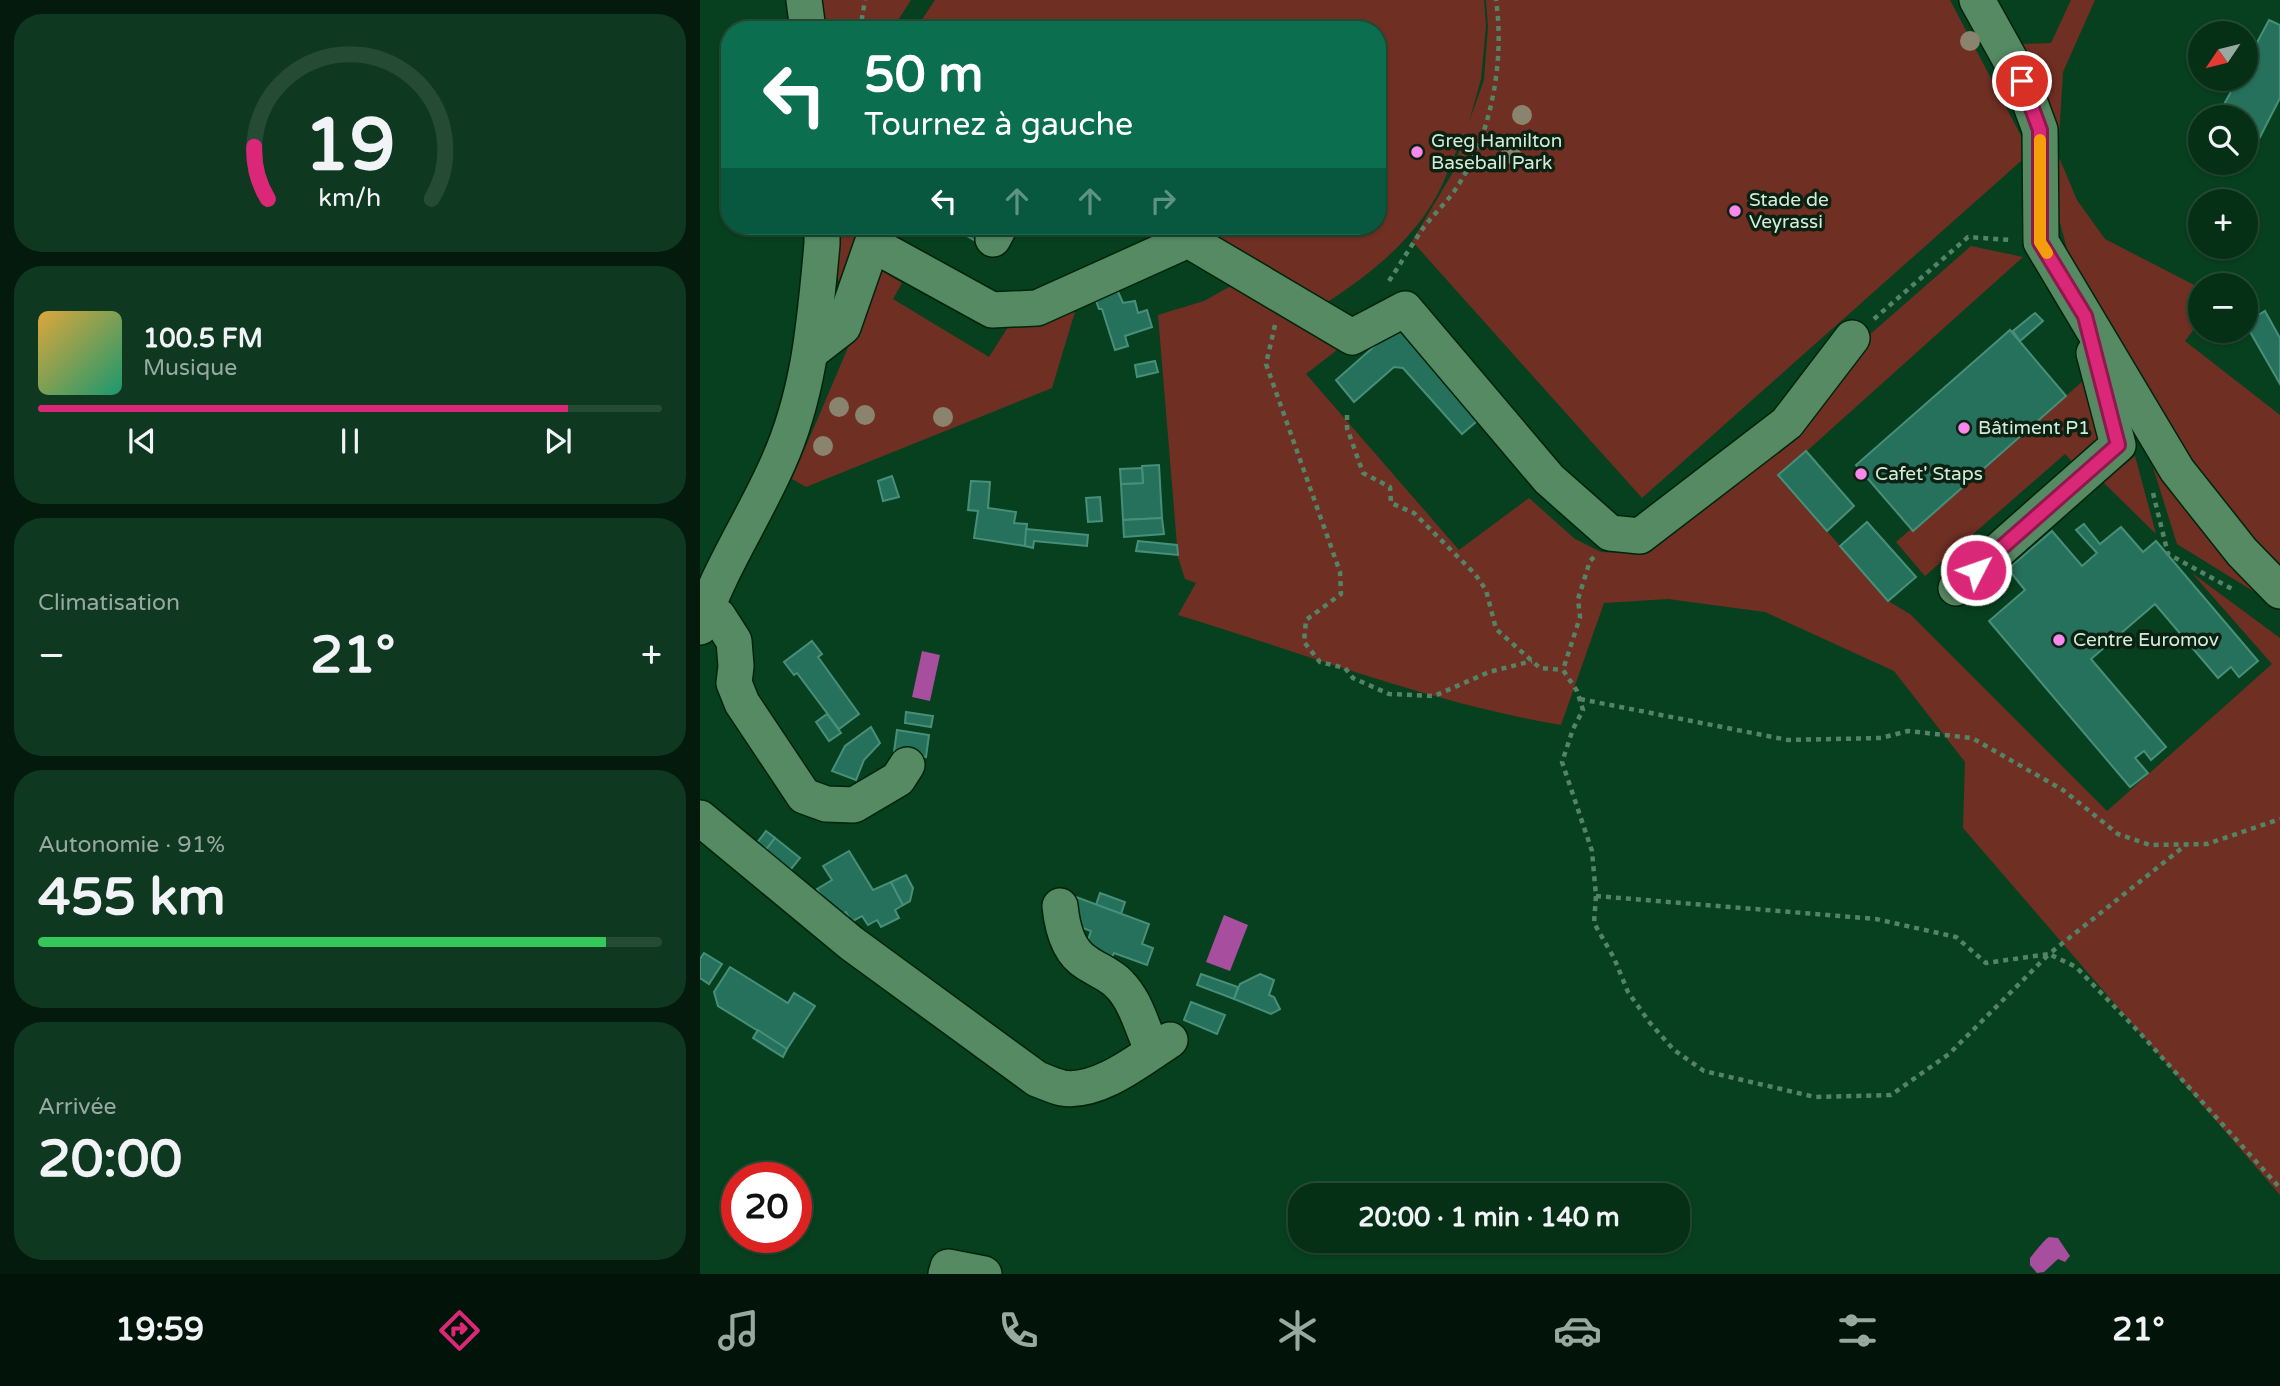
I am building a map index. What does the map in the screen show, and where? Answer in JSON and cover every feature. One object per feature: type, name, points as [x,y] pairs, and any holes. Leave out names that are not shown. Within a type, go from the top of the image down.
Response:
[{"type":"street","points":[[804,0],[807,21]]},
{"type":"street","points":[[1977,0],[2022,81],[2040,130],[2040,242],[2177,470],[2242,552],[2280,591]]},
{"type":"street","points":[[822,235],[812,351],[798,407],[778,463],[704,618],[718,617],[734,641],[734,683],[742,703],[804,796],[827,804],[854,805],[898,779],[908,765]]},
{"type":"street","points":[[812,351],[843,327],[875,235],[992,310],[1038,308],[1188,240],[1352,337],[1405,309],[1549,479],[1610,533],[1640,536],[1787,423],[1852,338]]},
{"type":"street","points":[[1956,588],[2118,445],[2085,316]]},
{"type":"street","points":[[700,818],[851,943],[1037,1079],[1063,1088],[1086,1087],[1117,1075],[1161,1046],[1143,1032],[1134,1005],[1118,982],[1083,961],[1070,945],[1062,924],[1060,906]]},
{"type":"street","points":[[946,1274],[948,1267],[984,1274]]},
{"type":"path","points":[[862,21],[865,0]]},
{"type":"path","points":[[1388,282],[1425,226],[1455,190],[1475,153],[1495,79],[1498,43],[1496,0]]},
{"type":"path","points":[[1852,338],[1968,237],[2040,242]]},
{"type":"path","points":[[1283,295],[1266,363],[1340,572],[1342,594],[1306,620],[1304,642],[1320,662],[1345,668],[1353,678],[1389,694],[1434,696],[1489,673],[1532,661]]},
{"type":"path","points":[[1346,415],[1347,428],[1363,473],[1390,487],[1391,503],[1414,513],[1475,573],[1486,590],[1496,629],[1540,668],[1563,670]]},
{"type":"path","points":[[1620,534],[1590,561],[1578,599],[1580,617],[1563,670],[1580,699],[1583,710],[1573,729],[1562,762],[1592,851],[1596,896],[1594,923],[1614,958],[1628,992],[1674,1050],[1704,1071],[1815,1097],[1891,1095],[1949,1054],[2049,954],[2187,844]]},
{"type":"path","points":[[2168,554],[2235,591]]},
{"type":"path","points":[[1580,699],[1788,740],[1881,738],[1908,731],[1972,738],[2063,790],[2118,834],[2150,845],[2207,844],[2280,819]]},
{"type":"path","points":[[1596,896],[1876,919],[1956,937],[1986,963],[2049,954],[2076,967],[2140,1033],[2280,1188]]},
{"type":"shaded area","points":[[818,0],[911,0],[898,21],[820,21]]},
{"type":"shaded area","name":"Stade de Veyrassi","points":[[935,0],[1484,0],[1486,26],[1481,79],[1469,122],[1484,80],[1488,27],[1486,0],[1950,0],[2030,153],[1642,498],[1412,241],[1452,174],[1465,133],[1436,197],[1414,229],[1373,269],[1326,303],[1203,235],[1386,235],[1386,21],[921,21]]},
{"type":"shaded area","points":[[2071,0],[2095,0],[2063,72],[2058,155],[2077,200],[2105,239],[2188,282],[2188,337],[2185,341],[2280,415],[2280,579],[2185,465],[2069,256],[2054,201],[2021,44],[2051,43]]},
{"type":"shaded area","points":[[834,235],[860,235],[842,289],[835,272]]},
{"type":"shaded area","points":[[1971,246],[2023,257],[1779,476],[1888,601],[1910,614],[2107,811],[2272,664],[2192,573],[2280,638],[2280,1195],[1963,828],[1965,762],[1894,671],[1765,612],[1668,599],[1604,603],[1561,725],[1512,716],[1415,691],[1178,615],[1196,583],[1185,579],[1178,557],[1158,315],[1204,301],[1231,286],[1337,350],[1306,374],[1459,550],[1529,498],[1575,539],[1601,552],[1631,553],[1671,533],[1859,344]]},
{"type":"shaded area","points":[[881,270],[902,283],[893,299],[989,357],[1010,324],[1077,305],[1052,388],[806,487],[792,479]]},
{"type":"shaded area","points":[[2089,376],[2108,447],[2080,470],[2065,454],[1925,576],[1896,542]]},
{"type":"shaded area","points":[[2147,448],[2274,604],[2177,544]]},
{"type":"shaded area","points":[[2135,456],[2156,534],[2103,482]]},
{"type":"shaded area","points":[[922,651],[940,655],[930,701],[912,697]]},
{"type":"shaded area","points":[[1224,915],[1248,925],[1230,971],[1206,962]]},
{"type":"shaded area","points":[[2049,1237],[2058,1238],[2070,1256],[2065,1262],[2058,1259],[2044,1272],[2037,1273],[2030,1265],[2030,1258]]},
{"type":"building","points":[[2269,20],[2280,25],[2280,98],[2258,141],[2258,105],[2224,105],[2231,91],[2258,91],[2258,41]]},
{"type":"building","points":[[965,235],[986,235],[981,244]]},
{"type":"building","points":[[1116,287],[1123,303],[1135,301],[1138,313],[1147,310],[1152,327],[1125,336],[1128,346],[1115,350],[1102,309],[1099,309],[1095,298]]},
{"type":"building","points":[[2265,311],[2280,338],[2280,384],[2256,343],[2258,315]]},
{"type":"building","points":[[2035,313],[2043,321],[2020,341],[2013,331]]},
{"type":"building","points":[[1395,328],[1406,329],[1483,416],[1462,434],[1403,368],[1394,367],[1354,402],[1336,380]]},
{"type":"building","name":"Bâtiment P1","points":[[2010,330],[2066,396],[1913,531],[1856,465]]},
{"type":"building","points":[[1155,361],[1158,372],[1137,377],[1135,365]]},
{"type":"building","points":[[1806,451],[1854,506],[1827,531],[1778,475]]},
{"type":"building","points":[[1159,465],[1162,518],[1123,520],[1121,484],[1143,483],[1142,466]]},
{"type":"building","points":[[1142,468],[1143,483],[1121,484],[1120,469]]},
{"type":"building","points":[[892,476],[899,497],[883,501],[878,481]]},
{"type":"building","points":[[971,481],[990,482],[988,508],[1016,512],[1014,523],[1027,524],[1025,546],[974,538],[978,511],[968,510]]},
{"type":"building","points":[[1100,497],[1102,521],[1088,522],[1086,498]]},
{"type":"building","points":[[1162,518],[1164,534],[1124,537],[1123,520]]},
{"type":"building","points":[[1867,522],[1916,577],[1888,601],[1840,546]]},
{"type":"building","name":"Centre Euromov","points":[[2084,524],[2100,544],[2121,527],[2143,552],[2156,541],[2258,661],[2239,677],[2231,667],[2218,678],[2155,604],[2091,659],[2166,747],[2151,760],[2144,751],[2135,758],[2148,773],[2130,787],[1989,621],[2025,590],[2008,569],[2052,531],[2082,566],[2097,553],[2076,530]]},
{"type":"building","points":[[1026,529],[1088,535],[1087,546],[1034,541],[1033,548],[1025,546]]},
{"type":"building","points":[[1138,541],[1177,545],[1178,555],[1136,551]]},
{"type":"building","points":[[812,641],[822,654],[818,657],[859,714],[839,729],[797,673],[794,675],[784,662]]},
{"type":"building","points":[[906,712],[933,716],[931,727],[905,723]]},
{"type":"building","points":[[827,714],[841,733],[829,741],[816,722]]},
{"type":"building","points":[[871,727],[880,743],[864,760],[856,780],[832,771],[845,746]]},
{"type":"building","points":[[897,730],[929,735],[926,757],[894,752]]},
{"type":"building","points":[[766,831],[775,838],[762,855],[753,848]]},
{"type":"building","points":[[775,838],[800,858],[787,874],[762,855]]},
{"type":"building","points":[[849,851],[873,890],[891,882],[903,905],[895,910],[899,918],[881,927],[877,920],[868,925],[862,916],[851,922],[846,912],[835,918],[817,889],[832,880],[823,866]]},
{"type":"building","points":[[906,875],[913,888],[910,901],[903,905],[891,882]]},
{"type":"building","points":[[1100,893],[1125,902],[1121,914],[1096,905]]},
{"type":"building","points":[[1076,897],[1149,924],[1142,944],[1153,948],[1147,965],[1114,953],[1111,959],[1085,949],[1091,931],[1067,922]]},
{"type":"building","points":[[704,953],[722,964],[709,984],[700,978],[700,959]]},
{"type":"building","points":[[730,967],[788,1003],[794,993],[815,1006],[787,1049],[718,1006],[714,992]]},
{"type":"building","points":[[1201,974],[1238,987],[1234,999],[1197,985]]},
{"type":"building","points":[[1260,974],[1274,980],[1269,995],[1274,997],[1280,1009],[1271,1014],[1234,999],[1240,984]]},
{"type":"building","points":[[1191,1002],[1225,1015],[1217,1034],[1184,1020]]},
{"type":"building","points":[[758,1030],[787,1049],[783,1057],[753,1038]]},
{"type":"slow traffic","points":[[2040,140],[2040,242],[2047,253]]},
{"type":"place","name":"Greg Hamilton Baseball Park","points":[[1417,152]]},
{"type":"place","name":"Stade de Veyrassi","points":[[1735,211]]},
{"type":"place","name":"Bâtiment P1","points":[[1964,428]]},
{"type":"place","name":"Cafet' Staps","points":[[1861,474]]},
{"type":"place","name":"Centre Euromov","points":[[2059,640]]},
{"type":"route","points":[[1976,570],[2118,445],[2085,316],[2040,242],[2040,130],[2022,81]]}]
